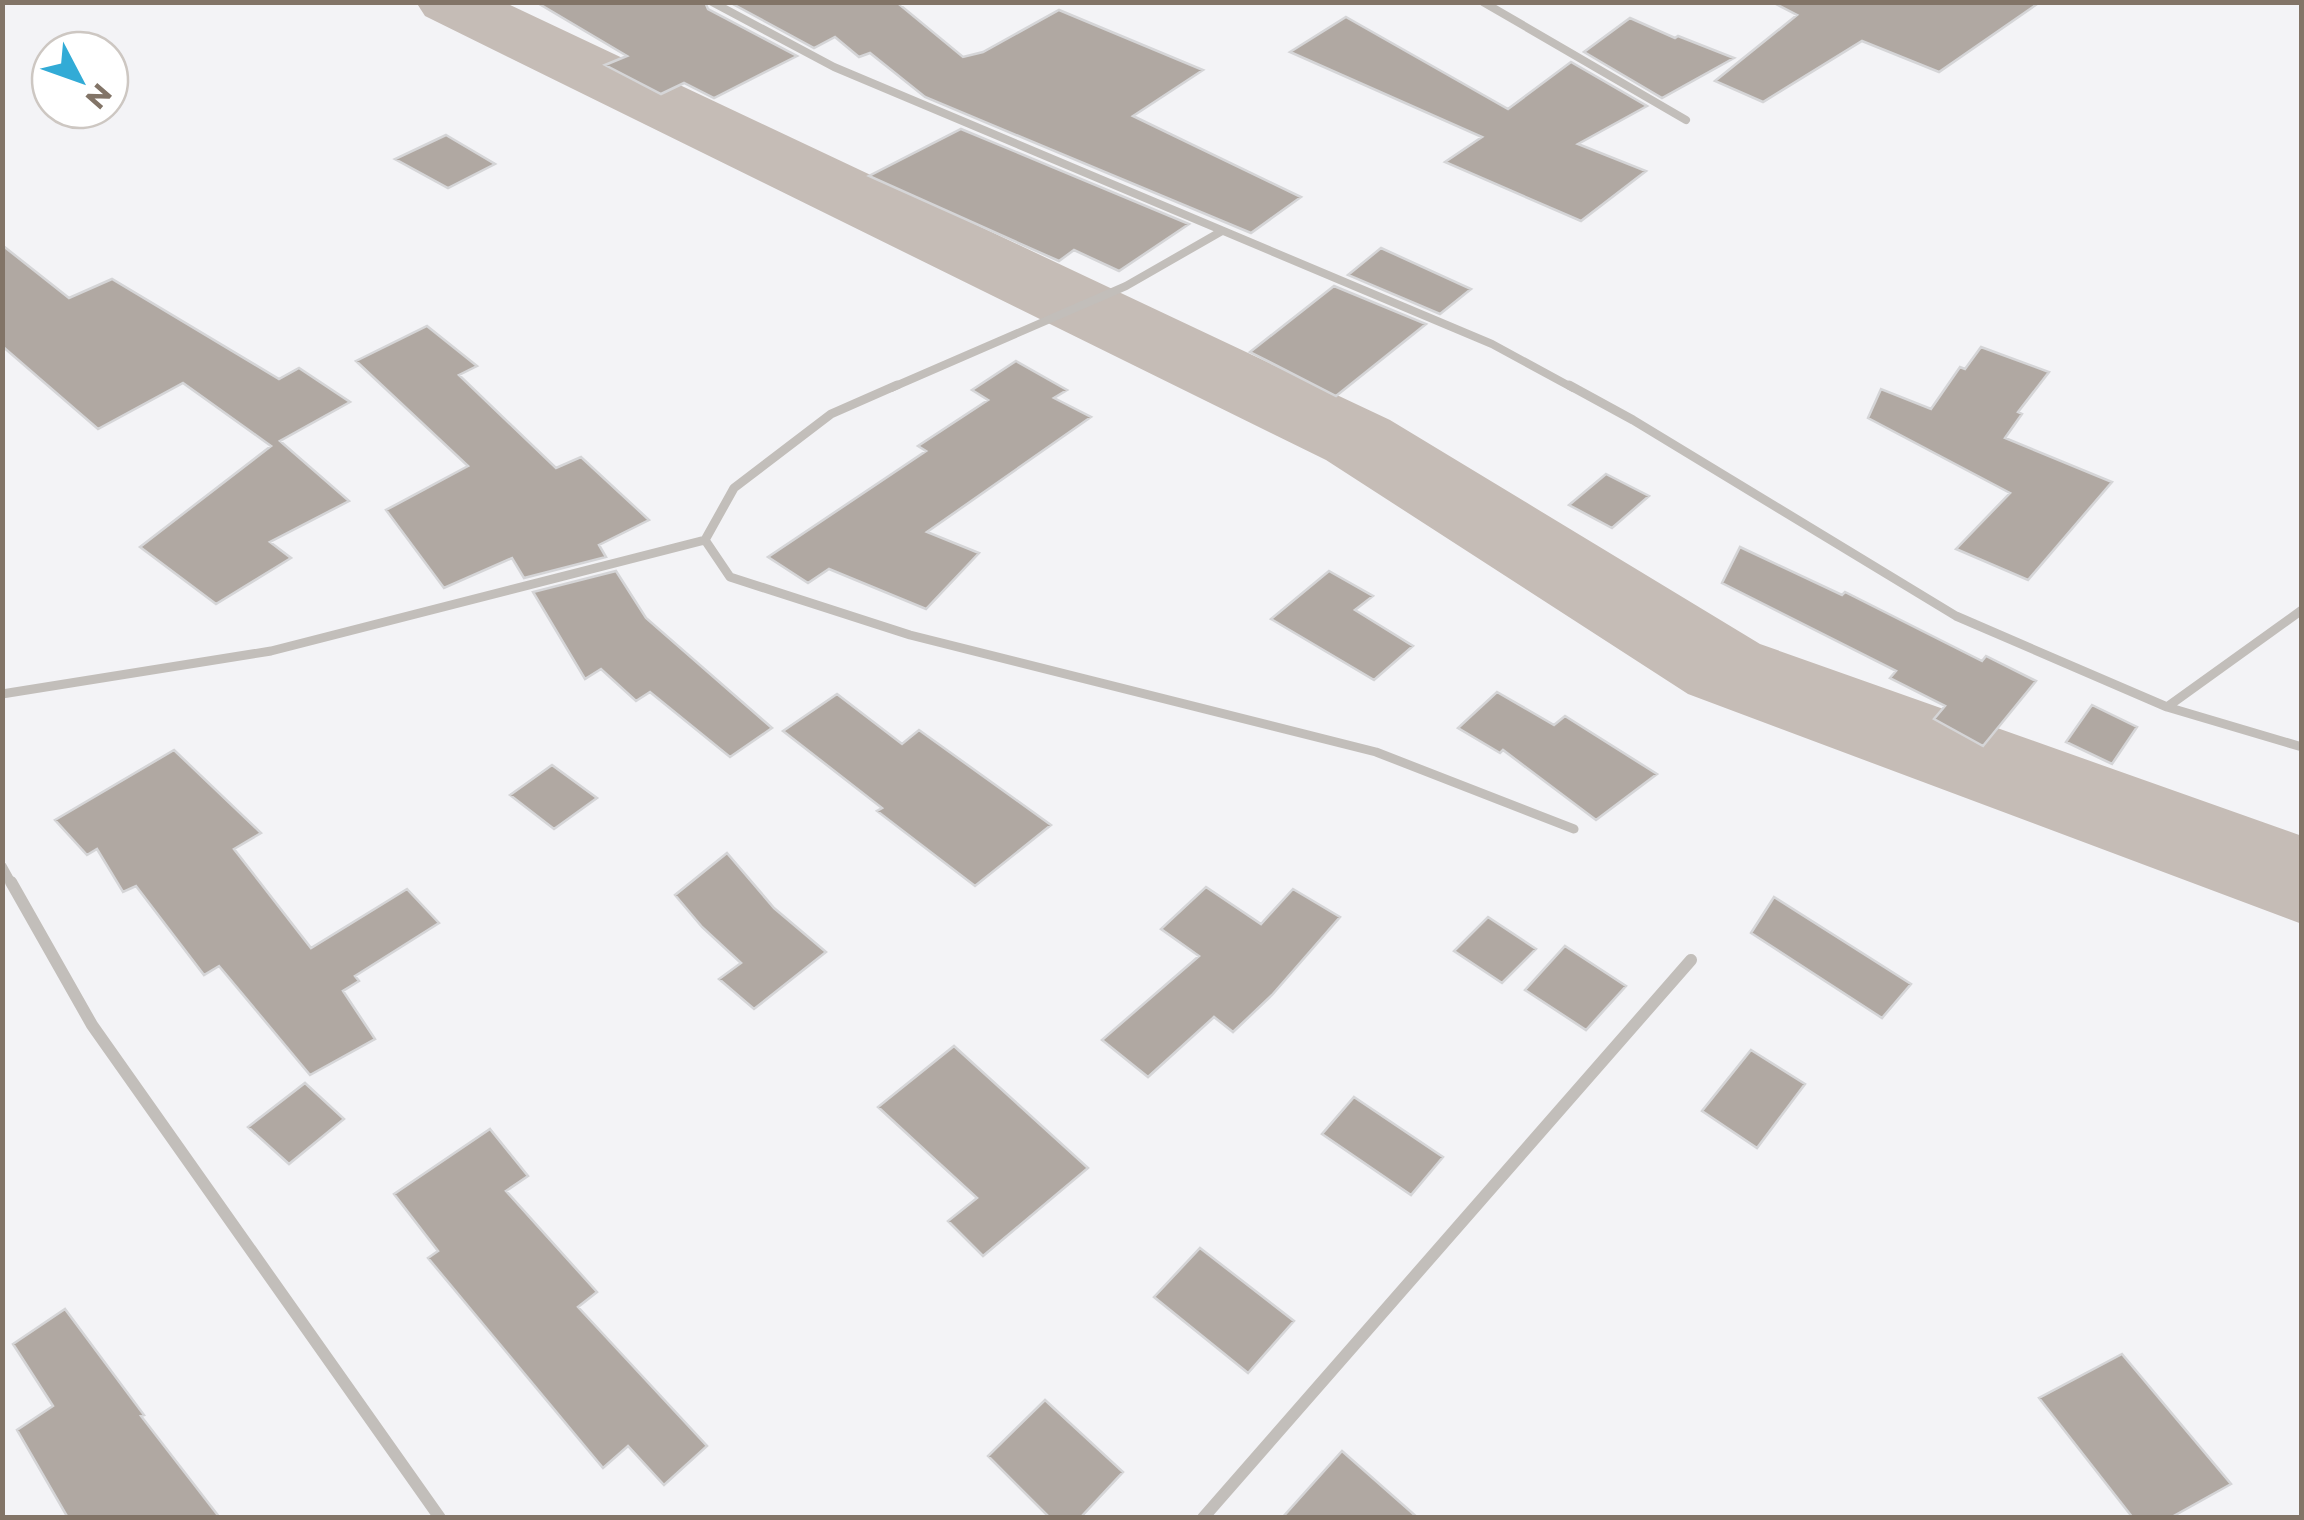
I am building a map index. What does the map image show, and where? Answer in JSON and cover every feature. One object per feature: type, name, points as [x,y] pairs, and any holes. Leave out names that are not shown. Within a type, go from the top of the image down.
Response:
[{"type":"street","points":[[712,2],[834,66],[1492,344],[1632,420],[1956,616],[2167,706],[2302,747]]},
{"type":"street","points":[[1483,2],[1686,120]]},
{"type":"street","points":[[2,694],[271,651],[705,540],[734,488],[831,414],[1126,286],[1222,230]]},
{"type":"street","points":[[705,540],[730,577],[910,635],[1376,752],[1574,829]]},
{"type":"street","points":[[2167,706],[2302,610]]},
{"type":"street","points":[[2,866],[92,1025],[440,1518]]},
{"type":"street","points":[[1203,1518],[1691,960]]},
{"type":"building","points":[[536,2],[705,2],[708,9],[797,56],[714,98],[684,83],[661,94],[605,65],[627,56]]},
{"type":"building","points":[[729,2],[905,2],[900,5],[963,57],[983,52],[1059,10],[1203,70],[1133,116],[1301,197],[1251,233],[925,97],[870,53],[859,57],[835,37],[814,48]]},
{"type":"building","points":[[1772,2],[2040,2],[1939,72],[1862,41],[1763,102],[1715,81],[1797,15]]},
{"type":"building","points":[[1346,17],[1508,109],[1571,62],[1647,106],[1578,144],[1646,171],[1581,221],[1445,162],[1482,137],[1290,52]]},
{"type":"building","points":[[1630,18],[1734,58],[1662,98],[1584,52]]},
{"type":"building","points":[[961,129],[1189,224],[1119,271],[1074,250],[1059,261],[869,176]]},
{"type":"building","points":[[446,135],[495,164],[448,188],[395,159]]},
{"type":"building","points":[[2,245],[69,298],[112,279],[279,379],[299,368],[350,402],[280,441],[349,501],[270,542],[291,558],[216,604],[140,547],[271,446],[183,383],[98,429],[2,346]]},
{"type":"building","points":[[1381,248],[1471,289],[1440,314],[1348,275]]},
{"type":"building","points":[[1334,286],[1426,324],[1336,396],[1250,352]]},
{"type":"building","points":[[427,326],[477,366],[459,375],[556,468],[581,457],[649,520],[599,545],[606,557],[524,578],[512,558],[444,588],[386,510],[468,466],[356,361]]},
{"type":"building","points":[[1981,347],[2049,372],[2018,412],[2022,414],[2005,438],[2112,482],[2028,580],[1956,549],[2010,493],[1868,418],[1881,389],[1931,409],[1960,367],[1965,369]]},
{"type":"building","points":[[1016,361],[1067,390],[1054,398],[1091,417],[927,532],[979,553],[926,609],[829,569],[808,583],[768,557],[926,451],[918,446],[988,400],[972,390]]},
{"type":"building","points":[[1606,474],[1649,496],[1612,528],[1569,505]]},
{"type":"building","points":[[1740,547],[1842,595],[1845,592],[1982,661],[1986,656],[2036,681],[1983,746],[1934,719],[1945,706],[1890,678],[1896,671],[1722,583]]},
{"type":"building","points":[[616,571],[646,618],[772,728],[730,757],[650,692],[636,701],[601,669],[585,679],[533,592]]},
{"type":"building","points":[[1329,571],[1373,596],[1355,610],[1413,646],[1374,680],[1271,619]]},
{"type":"building","points":[[1497,692],[1554,725],[1565,716],[1657,774],[1596,820],[1503,750],[1500,753],[1458,728]]},
{"type":"building","points":[[837,694],[902,744],[919,730],[1051,825],[975,886],[877,811],[882,808],[783,731]]},
{"type":"building","points":[[2092,705],[2137,727],[2112,764],[2066,742]]},
{"type":"building","points":[[174,750],[261,833],[234,849],[311,948],[407,889],[439,923],[355,976],[359,981],[343,991],[375,1039],[310,1075],[219,966],[204,975],[136,886],[123,892],[97,849],[87,855],[55,820]]},
{"type":"building","points":[[552,765],[597,798],[554,829],[510,795]]},
{"type":"building","points":[[727,853],[774,908],[826,952],[754,1009],[719,979],[741,963],[675,895]]},
{"type":"building","points":[[1206,887],[1261,924],[1293,889],[1340,917],[1272,995],[1233,1032],[1214,1017],[1148,1077],[1102,1040],[1199,956],[1161,929]]},
{"type":"building","points":[[1774,897],[1911,984],[1882,1018],[1751,933]]},
{"type":"building","points":[[1488,917],[1536,949],[1502,983],[1454,951]]},
{"type":"building","points":[[1565,946],[1626,986],[1586,1030],[1525,990]]},
{"type":"building","points":[[954,1046],[1088,1168],[983,1256],[948,1221],[977,1198],[878,1107]]},
{"type":"building","points":[[1751,1050],[1805,1084],[1757,1148],[1702,1111]]},
{"type":"building","points":[[305,1083],[344,1119],[289,1164],[248,1127]]},
{"type":"building","points":[[1354,1097],[1443,1157],[1411,1195],[1322,1134]]},
{"type":"building","points":[[490,1129],[528,1176],[506,1191],[597,1292],[578,1307],[707,1446],[664,1485],[628,1446],[603,1468],[428,1258],[438,1251],[394,1194]]},
{"type":"building","points":[[1200,1248],[1294,1321],[1248,1373],[1154,1297]]},
{"type":"building","points":[[65,1309],[220,1518],[68,1518],[17,1430],[53,1406],[13,1344]]},
{"type":"building","points":[[2122,1354],[2231,1484],[2170,1518],[2133,1518],[2039,1398]]},
{"type":"building","points":[[1045,1400],[1123,1472],[1080,1518],[1050,1518],[988,1456]]},
{"type":"building","points":[[1342,1451],[1418,1518],[1282,1518]]},
{"type":"waterway","points":[[449,2],[1358,440],[1724,669],[2302,881]]}]
